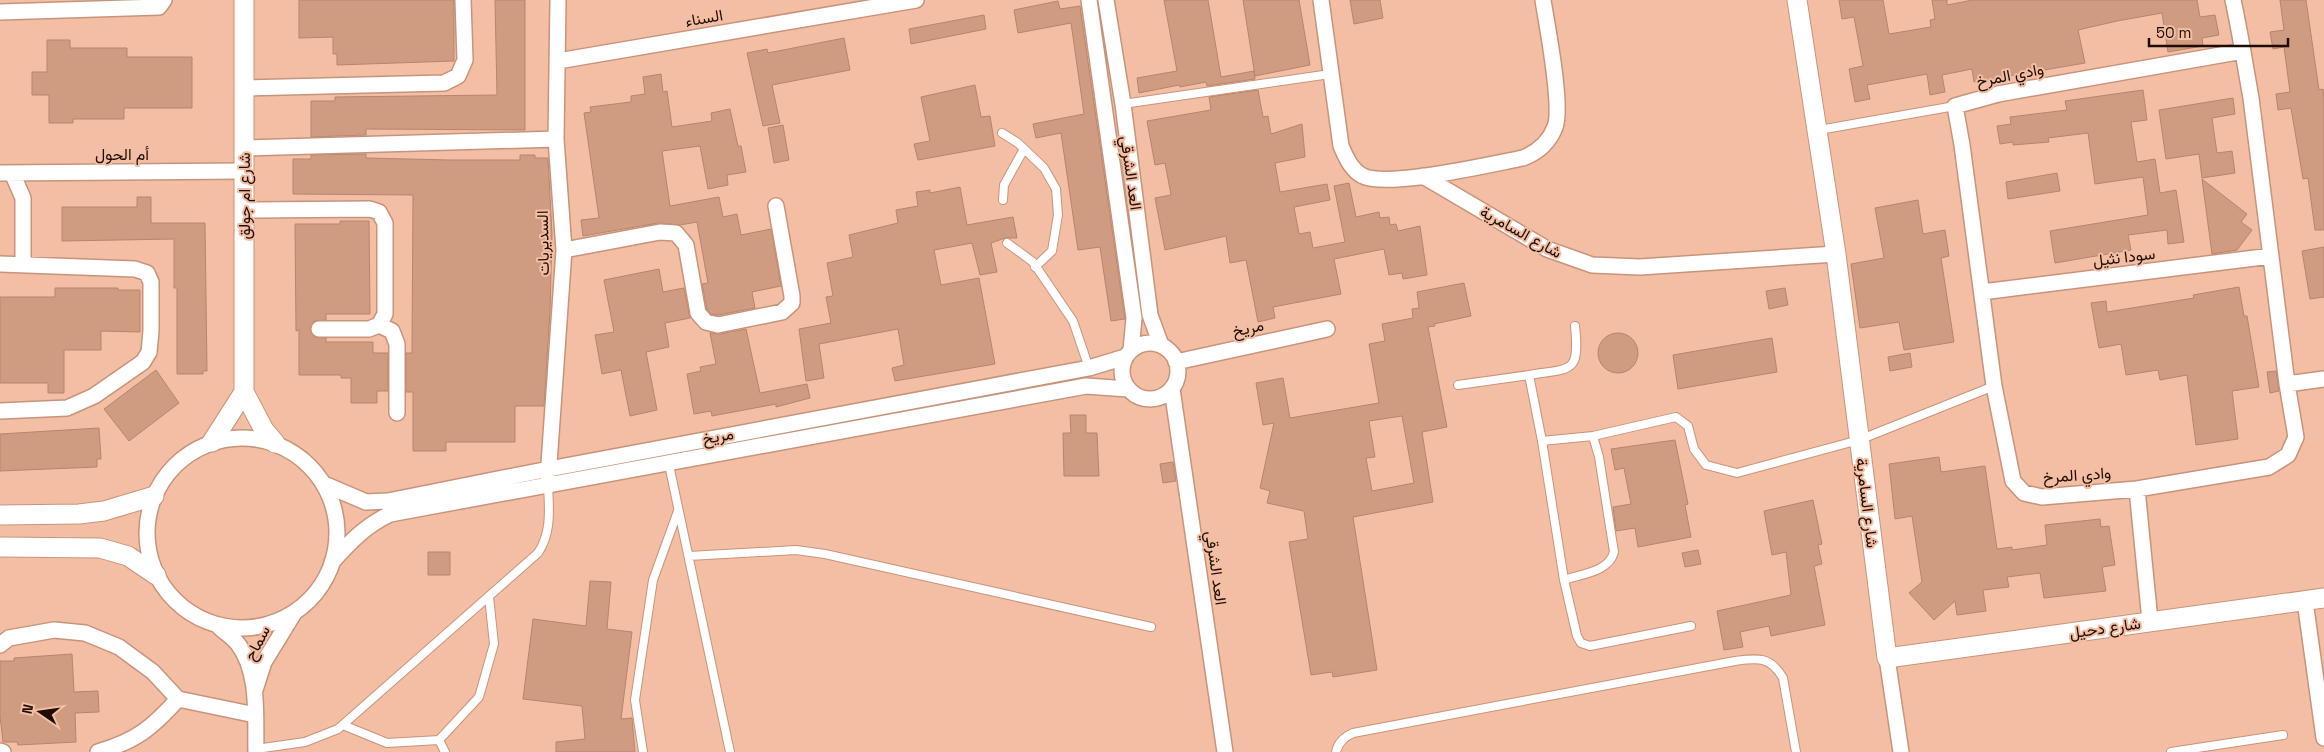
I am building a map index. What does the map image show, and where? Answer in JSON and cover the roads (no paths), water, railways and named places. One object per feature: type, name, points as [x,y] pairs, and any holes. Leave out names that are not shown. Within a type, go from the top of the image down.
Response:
[{"type":"street","points":[[0,12],[64,9],[144,9],[159,7],[164,0]]},
{"type":"street","name":"شارع ام جولق","points":[[244,0],[244,392],[264,430],[275,443]]},
{"type":"street","points":[[244,88],[444,83],[458,76],[465,60],[463,0]]},
{"type":"street","name":"السديريات","points":[[548,484],[564,250],[556,139],[558,0]]},
{"type":"street","name":"السناء","points":[[558,61],[916,0]]},
{"type":"street","name":"العد الشرقي","points":[[1089,0],[1134,318],[1128,354]]},
{"type":"street","name":"العد الشرقي","points":[[1106,0],[1150,315],[1161,345]]},
{"type":"street","points":[[1321,0],[1341,146],[1348,163],[1363,176],[1377,179],[1401,179],[1422,176],[1523,158],[1537,152],[1548,140],[1556,125],[1558,104],[1543,0]]},
{"type":"street","name":"شارع السامرية","points":[[1798,0],[1819,130],[1836,254],[1887,658],[1901,752]]},
{"type":"street","points":[[2234,0],[2243,52]]},
{"type":"street","name":"وادي المرخ","points":[[2243,52],[2251,98],[2287,384],[2296,437],[2288,455],[2269,467],[2137,489],[2042,497],[2024,493],[2013,481],[1994,386],[1962,145],[1955,106],[1998,94],[2243,52]]},
{"type":"street","points":[[244,148],[556,139]]},
{"type":"street","name":"أم الحول","points":[[6,173],[244,171]]},
{"type":"street","points":[[6,173],[23,198],[23,264]]},
{"type":"street","name":"شارع السامرية","points":[[1422,176],[1547,249],[1592,265],[1640,268],[1836,254]]},
{"type":"street","points":[[564,250],[660,232],[676,233],[686,245],[698,313],[702,319],[718,325],[782,312],[792,303],[792,296],[776,206]]},
{"type":"street","points":[[244,210],[370,209],[379,212],[385,223],[385,314],[379,325],[369,329],[319,329]]},
{"type":"street","name":"سودا نثيل","points":[[1982,292],[2270,256]]},
{"type":"street","points":[[0,264],[135,269],[147,273],[151,282],[149,352],[143,362],[94,396],[67,408],[0,411]]},
{"type":"street","points":[[379,325],[392,331],[397,344],[397,413]]},
{"type":"street","name":"مريخ","points":[[1176,362],[1327,329]]},
{"type":"street","points":[[1142,344],[1161,345],[1170,352],[1176,362],[1177,376],[1172,389],[1161,398],[1154,400],[1139,398],[1128,389],[1122,377],[1128,354],[1142,344]]},
{"type":"street","name":"مريخ","points":[[332,562],[355,535],[371,523],[390,514],[548,484],[668,455],[1089,368],[1128,354]]},
{"type":"street","points":[[2287,384],[2324,379]]},
{"type":"street","name":"مريخ","points":[[324,484],[366,502],[388,501],[549,468],[668,455],[1086,386],[1128,389]]},
{"type":"street","name":"العد الشرقي","points":[[1172,389],[1225,752]]},
{"type":"street","points":[[212,442],[244,392]]},
{"type":"street","points":[[0,547],[100,548],[128,556],[156,575],[175,601],[194,615],[216,625],[232,628],[264,626],[294,613],[317,591],[332,562],[337,530],[333,506],[324,484],[303,460],[275,443],[243,438],[212,442],[197,449],[178,463],[162,482],[154,496],[149,511],[148,544],[156,575]]},
{"type":"street","points":[[2137,489],[2150,621]]},
{"type":"street","points":[[0,515],[79,514],[104,511],[154,496]]},
{"type":"street","name":"شارع دحيل","points":[[1887,658],[2324,598]]},
{"type":"street","points":[[2305,601],[2323,730]]},
{"type":"street","name":"سماح","points":[[255,691],[264,662],[294,613]]},
{"type":"street","name":"سماح","points":[[216,625],[238,644],[248,663],[255,691],[256,751]]},
{"type":"street","points":[[0,645],[9,638],[54,630],[85,633],[119,647],[153,672],[178,699],[255,714]]},
{"type":"street","points":[[98,752],[124,745],[143,734],[178,699]]},
{"type":"lane","points":[[1122,104],[1330,74]]},
{"type":"lane","points":[[1819,130],[1955,106]]},
{"type":"lane","points":[[1002,133],[1024,149],[1044,168],[1056,189],[1058,215],[1052,251],[1035,267]]},
{"type":"lane","points":[[1002,200],[1004,185],[1024,149]]},
{"type":"lane","points":[[1008,243],[1033,262],[1073,321],[1089,368]]},
{"type":"lane","points":[[1458,385],[1568,369],[1575,363],[1577,352],[1575,326]]},
{"type":"lane","points":[[1529,375],[1542,441],[1564,580],[1577,636],[1581,643],[1590,646],[1691,626]]},
{"type":"lane","points":[[1542,441],[1593,436],[1676,417],[1688,426],[1694,449],[1706,465],[1737,473],[1859,440],[1994,386]]},
{"type":"lane","points":[[1564,580],[1606,566],[1612,560],[1614,552],[1599,458],[1593,436]]},
{"type":"lane","points":[[668,455],[730,752]]},
{"type":"lane","points":[[256,751],[316,739],[343,725],[538,553],[545,542],[549,529],[548,484]]},
{"type":"lane","points":[[643,752],[635,700],[653,580],[679,509]]},
{"type":"lane","points":[[689,556],[796,550],[825,554],[1151,627]]},
{"type":"lane","points":[[343,725],[387,743],[439,740],[478,697],[494,644],[489,597]]},
{"type":"lane","points":[[1336,752],[1338,745],[1345,737],[1353,733],[1735,661],[1760,658],[1777,667],[1783,678],[1796,752]]},
{"type":"lane","points":[[2171,752],[2283,735]]},
{"type":"lane","points":[[439,740],[446,752]]}]
